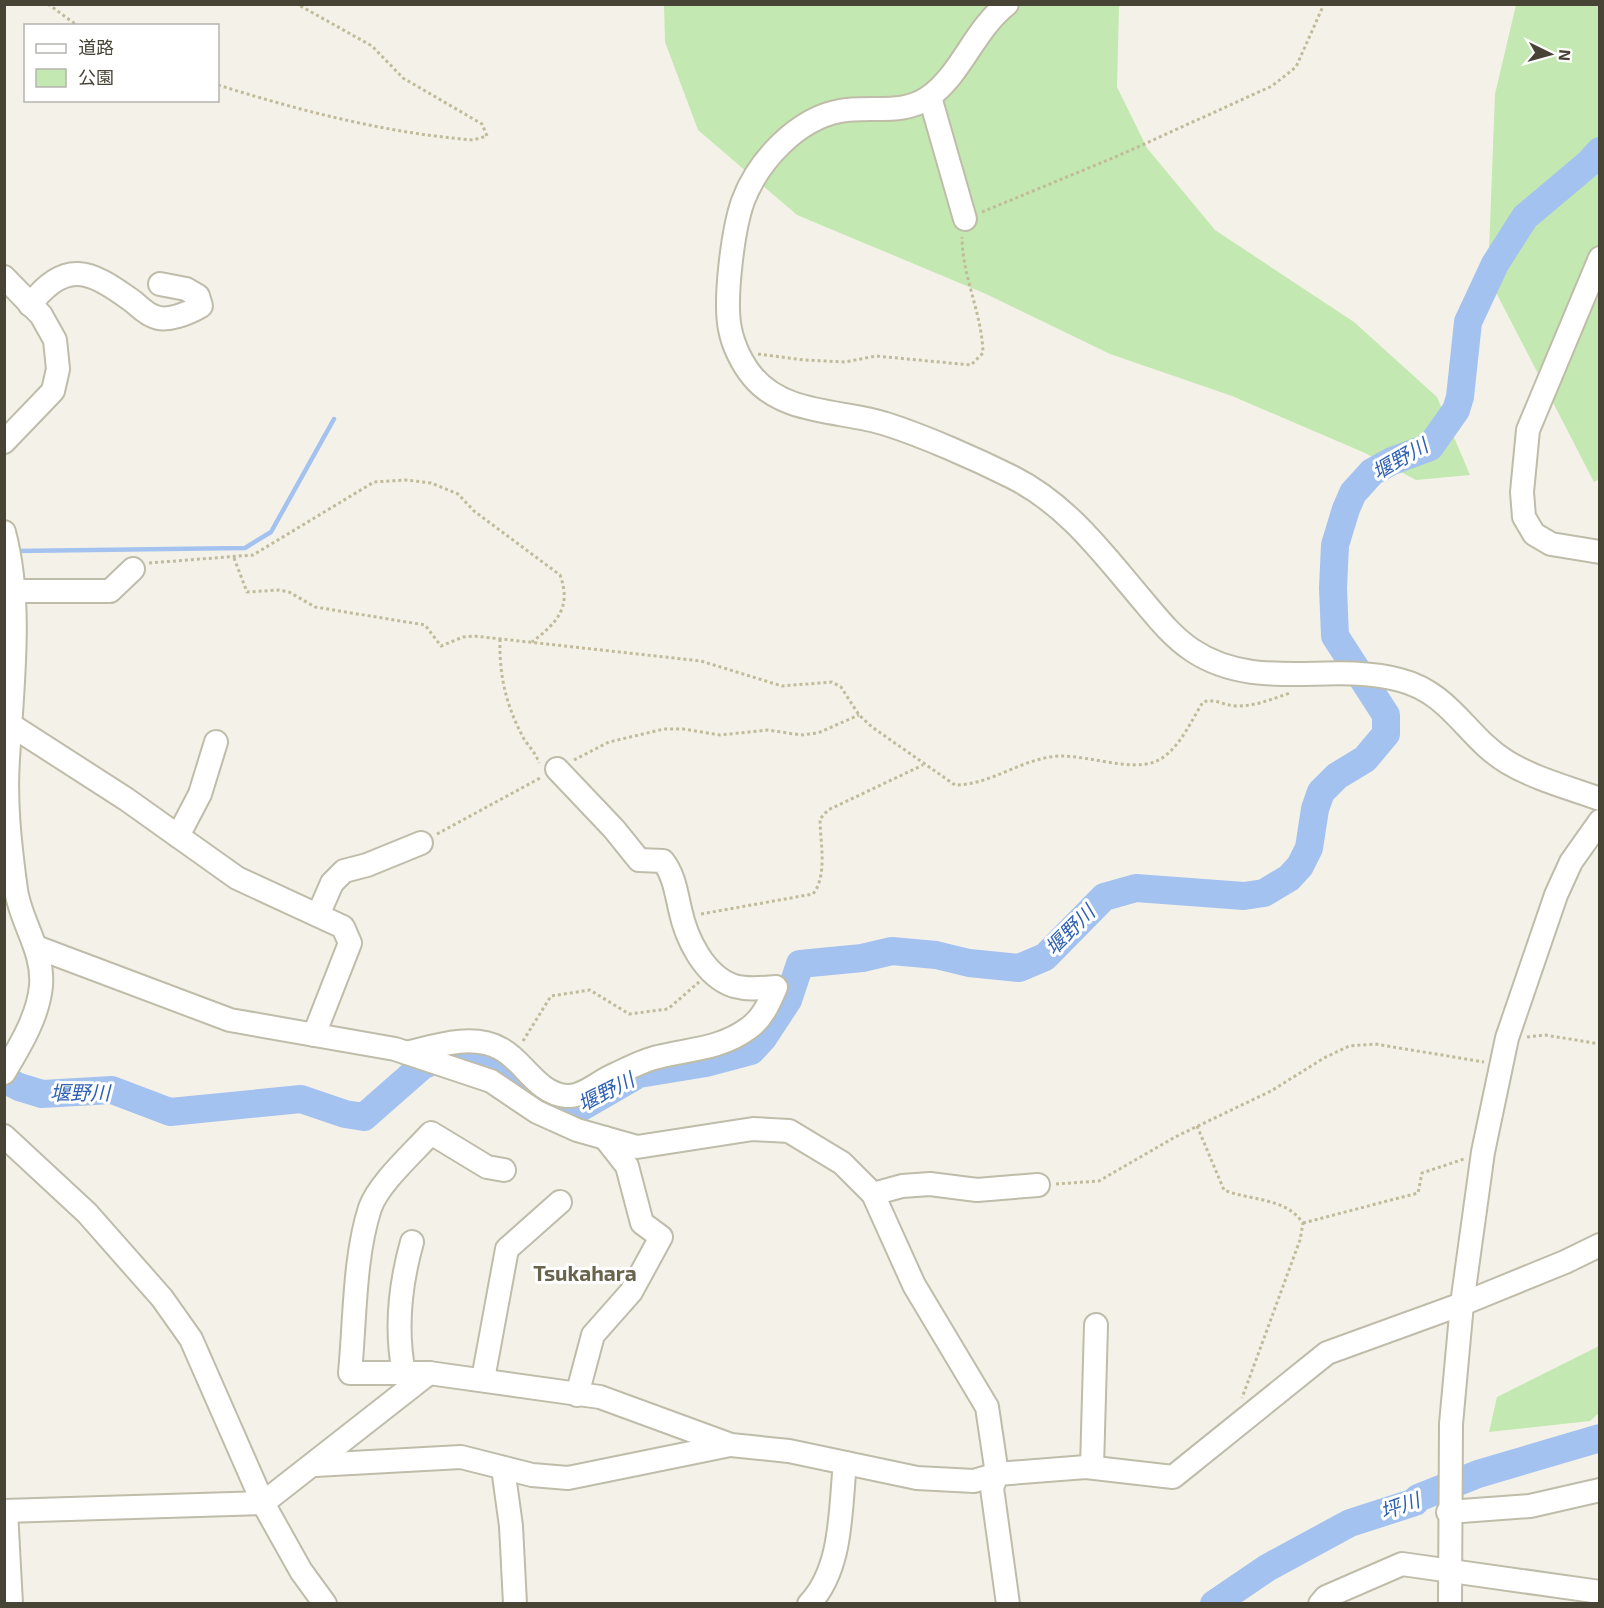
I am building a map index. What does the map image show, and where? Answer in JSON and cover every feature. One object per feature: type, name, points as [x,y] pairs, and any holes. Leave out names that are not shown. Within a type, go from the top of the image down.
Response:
[{"type":"street","points":[[1006,4],[987,21],[946,81],[930,97],[917,104],[893,109],[838,111],[808,123],[768,158],[743,200],[737,226],[728,304],[730,331],[739,355],[753,377],[773,396],[800,406],[857,415],[890,425],[1014,478],[1048,499],[1083,529],[1172,635],[1217,664],[1281,676],[1347,674],[1382,676],[1405,681],[1445,703],[1487,748],[1509,763],[1599,799]]},
{"type":"street","points":[[930,97],[965,219]]},
{"type":"street","points":[[1599,258],[1528,430],[1522,492],[1524,517],[1534,534],[1551,544],[1599,552]]},
{"type":"street","points":[[30,305],[43,288],[62,275],[87,274],[102,279],[154,318],[176,316],[201,306],[198,296],[186,289],[160,284]]},
{"type":"street","points":[[4,442],[53,391],[58,369],[55,340],[41,315],[5,281]]},
{"type":"street","points":[[4,532],[13,591],[14,691],[8,737],[8,830],[13,908],[36,947],[40,975],[39,994],[32,1022],[6,1071]]},
{"type":"street","points":[[13,591],[110,591],[133,569]]},
{"type":"street","points":[[8,737],[178,836],[237,878],[343,927],[350,943],[314,1035]]},
{"type":"street","points":[[178,836],[200,794],[216,742]]},
{"type":"street","points":[[410,1054],[464,1041],[504,1053],[550,1091],[564,1096],[577,1096],[610,1076],[656,1057],[707,1049],[734,1038],[751,1027],[766,1010],[776,987],[733,986],[713,973],[694,948],[682,917],[671,870],[663,861],[639,860],[614,829],[549,773]]},
{"type":"street","points":[[1450,1604],[1448,1570],[1450,1424],[1462,1304],[1483,1152],[1507,1038],[1556,894],[1571,862],[1599,821]]},
{"type":"street","points":[[318,915],[332,883],[344,871],[367,865],[421,843]]},
{"type":"street","points":[[36,947],[230,1020],[410,1054],[491,1080],[537,1112],[577,1130],[638,1147],[753,1129],[789,1131],[842,1163],[873,1194],[914,1285],[987,1407],[997,1474],[992,1488],[1008,1604]]},
{"type":"street","points":[[504,1053],[507,1089]]},
{"type":"street","points":[[504,1170],[487,1167],[431,1133],[386,1184],[371,1207],[360,1261],[350,1373],[429,1372],[600,1397],[731,1444],[789,1451],[917,1478],[974,1481],[997,1474],[1092,1467],[1173,1477],[1327,1353],[1462,1304],[1565,1262],[1599,1245]]},
{"type":"street","points":[[4,1136],[87,1213],[162,1298],[191,1339],[263,1503],[301,1571],[325,1604]]},
{"type":"street","points":[[576,1395],[593,1335],[631,1292],[661,1237],[642,1222],[627,1166],[605,1138]]},
{"type":"street","points":[[873,1194],[903,1186],[930,1184],[977,1190],[1038,1185]]},
{"type":"street","points":[[483,1379],[507,1249],[560,1202]]},
{"type":"street","points":[[404,1373],[400,1353],[401,1279],[412,1242]]},
{"type":"street","points":[[1092,1467],[1096,1325]]},
{"type":"street","points":[[11,1604],[5,1511],[263,1503],[315,1465],[429,1372]]},
{"type":"street","points":[[315,1465],[461,1457],[532,1475],[568,1478],[731,1444]]},
{"type":"street","points":[[809,1604],[819,1593],[834,1561],[845,1463]]},
{"type":"street","points":[[503,1468],[511,1526],[515,1604]]},
{"type":"street","points":[[1449,1502],[1530,1506],[1599,1490]]},
{"type":"street","points":[[1320,1604],[1326,1597],[1402,1564],[1599,1592]]},
{"type":"path","points":[[48,4],[75,24]]},
{"type":"path","points":[[219,85],[296,109],[385,128],[473,140],[487,136],[482,124],[403,78],[372,46],[297,4]]},
{"type":"path","points":[[739,355],[758,354],[845,362],[876,356],[971,365],[983,352],[982,336],[962,255],[965,219],[1120,155],[1272,86],[1296,67],[1324,4]]},
{"type":"path","points":[[133,569],[151,561],[234,558],[253,555],[374,483],[406,480],[431,483],[458,494],[474,511],[560,575],[566,590],[562,609],[553,627],[532,642]]},
{"type":"path","points":[[234,558],[247,592],[279,590],[290,592],[315,607],[425,625],[441,646],[463,637],[500,639],[701,661],[782,686],[832,682],[841,687],[859,716],[924,765],[955,785],[969,785],[1040,759],[1062,756],[1138,764],[1154,763],[1170,752],[1203,702],[1212,700],[1234,706],[1256,705],[1306,688],[1319,675]]},
{"type":"path","points":[[500,639],[499,669],[505,695],[525,741],[549,773]]},
{"type":"path","points":[[421,843],[609,742],[664,729],[683,729],[720,735],[768,730],[801,735],[818,733],[859,716]]},
{"type":"path","points":[[682,917],[813,894],[819,886],[821,874],[820,819],[828,810],[924,765]]},
{"type":"path","points":[[504,1053],[532,1031],[551,996],[590,990],[629,1014],[668,1009],[688,988],[713,973]]},
{"type":"path","points":[[1507,1038],[1545,1035],[1599,1044]]},
{"type":"path","points":[[1038,1185],[1099,1180],[1197,1126],[1271,1091],[1324,1058],[1349,1046],[1375,1044],[1500,1065]]},
{"type":"path","points":[[1197,1126],[1224,1190],[1239,1196],[1282,1204],[1294,1211],[1303,1223],[1300,1240],[1238,1408],[1247,1418]]},
{"type":"path","points":[[1303,1223],[1418,1193],[1422,1173],[1483,1152]]},
{"type":"green space","points":[[664,5],[1122,5],[1119,7],[1117,87],[1147,148],[1215,230],[1354,322],[1437,397],[1470,475],[1416,480],[1365,453],[1232,396],[1110,354],[986,294],[797,215],[698,130],[665,42]]},
{"type":"green space","points":[[1516,5],[1599,5],[1600,479],[1594,482],[1488,277],[1495,94]]},
{"type":"green space","points":[[1599,1346],[1599,1413],[1590,1421],[1489,1432],[1497,1397]]},
{"type":"waterway","name":"堰野川","points":[[4,1079],[19,1087],[42,1094],[112,1090],[170,1112],[301,1099],[345,1114],[364,1117],[422,1066],[452,1053],[488,1058],[552,1105],[575,1111],[639,1074],[706,1063],[751,1051],[763,1038],[788,1000],[800,964],[862,958],[892,951],[936,955],[969,963],[1019,968],[1045,957],[1104,897],[1136,888],[1244,896],[1264,893],[1289,878],[1300,866],[1309,848],[1315,809],[1321,792],[1337,776],[1365,759],[1386,734],[1386,715],[1335,636],[1333,588],[1335,545],[1353,493],[1372,472],[1392,461],[1430,447],[1456,410],[1460,397],[1468,322],[1495,264],[1525,217],[1588,164],[1600,151]]},
{"type":"waterway","points":[[15,551],[245,548],[271,532],[334,419]]},
{"type":"waterway","name":"坪川","points":[[1214,1604],[1267,1568],[1350,1523],[1415,1502],[1418,1498],[1478,1474],[1600,1438]]},
{"type":"district","name":"Tsukahara","points":[[585,1274]]}]
